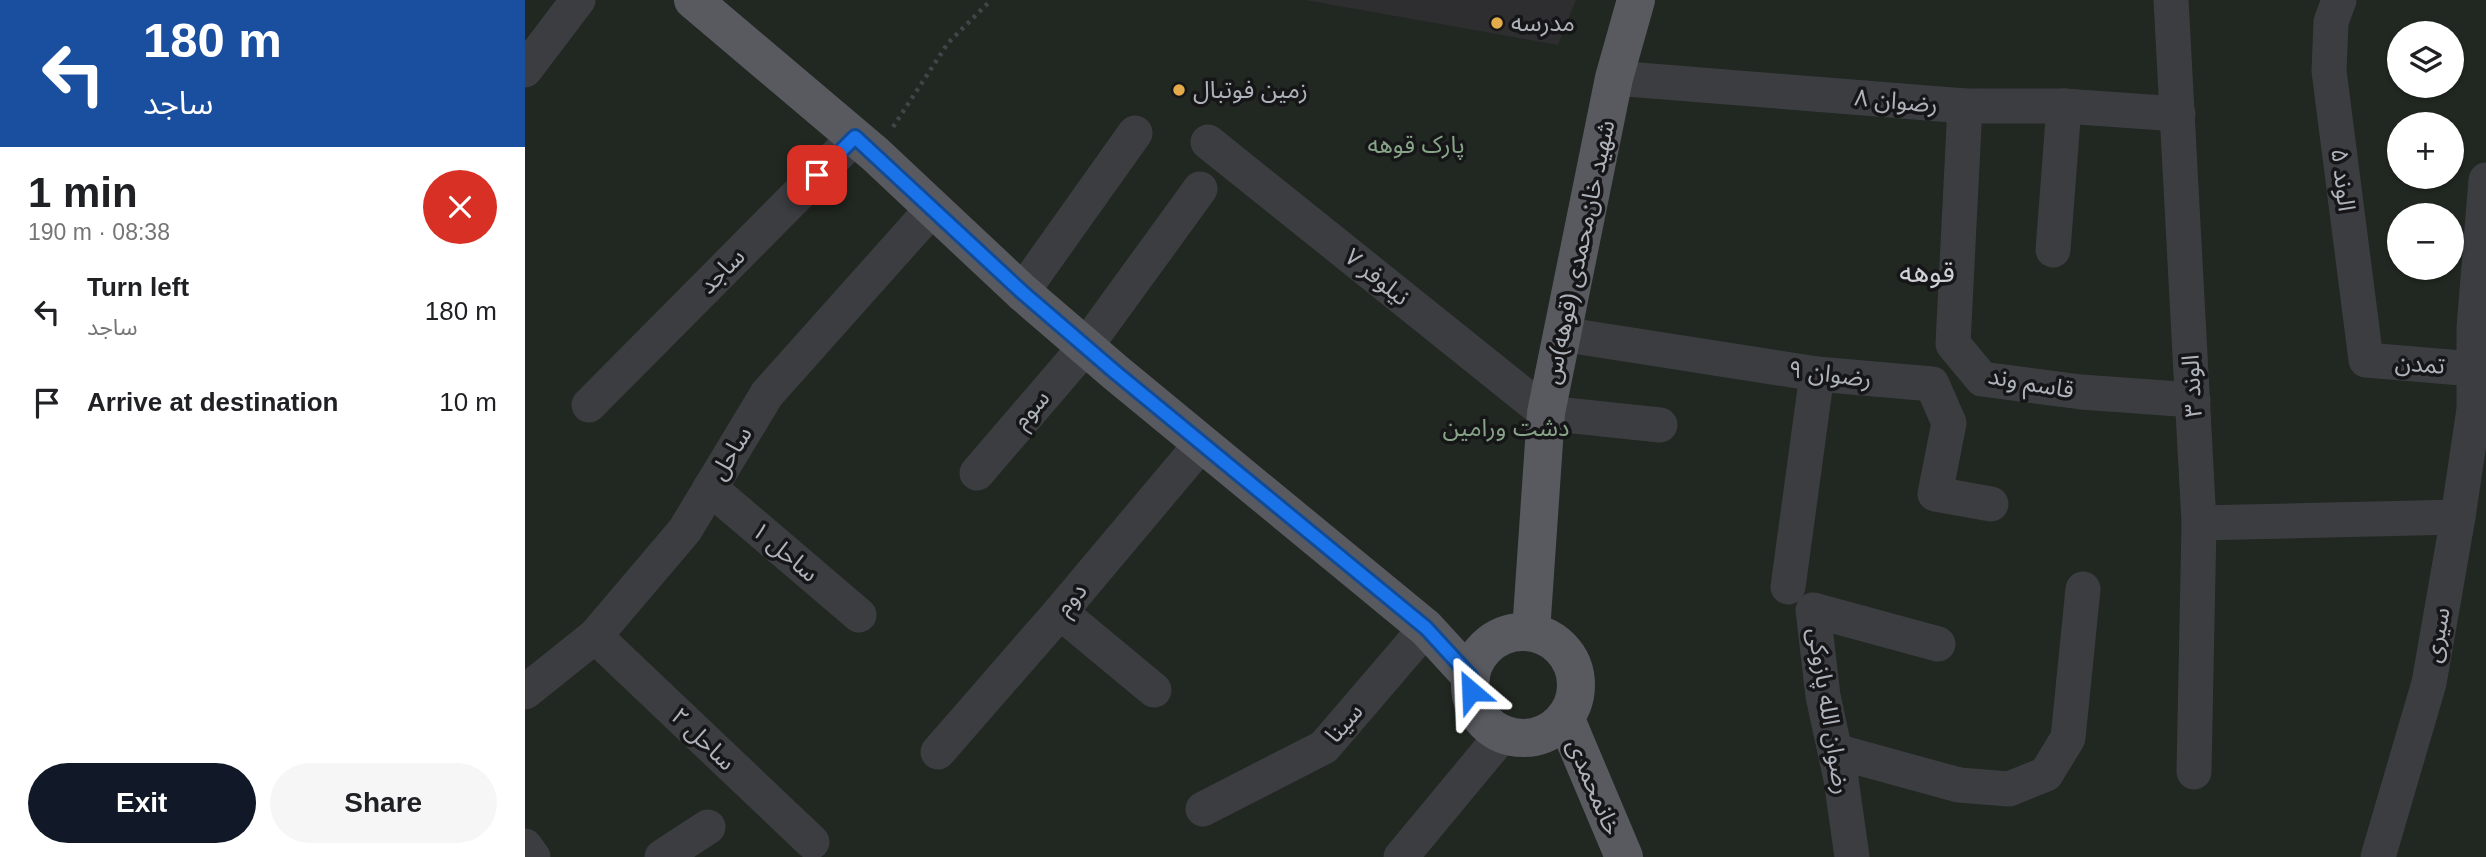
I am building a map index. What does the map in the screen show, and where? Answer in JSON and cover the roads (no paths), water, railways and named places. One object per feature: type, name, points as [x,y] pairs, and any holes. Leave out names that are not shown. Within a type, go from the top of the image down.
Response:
[{"type":"main road","points":[[693,0],[865,145],[1022,292],[1426,628],[1471,677]]},
{"type":"main road","name":"شهید خان‌محمدی (قوهه)س","points":[[1531,632],[1546,412],[1614,78],[1636,0]]},
{"type":"main road","points":[[1517,632],[1531,632],[1556,643],[1565,653],[1576,678],[1575,692],[1572,705],[1555,727],[1529,737],[1516,737],[1490,726],[1474,705],[1471,677],[1482,652],[1491,642],[1517,632]]},
{"type":"main road","name":"خانمحمدی","points":[[1565,717],[1613,850]]},
{"type":"street","points":[[525,70],[578,0]]},
{"type":"street","name":"الوند ۳","points":[[2171,0],[2199,523],[2194,772]]},
{"type":"street","name":"الوند ۵","points":[[2339,0],[2330,22],[2329,71],[2366,360]]},
{"type":"street","name":"رضوان ۸","points":[[1614,78],[1965,106],[2064,106],[2178,114]]},
{"type":"street","name":"قاسم وند","points":[[1965,106],[1953,344],[1982,379],[2081,392],[2193,400]]},
{"type":"street","points":[[2053,250],[2064,106]]},
{"type":"street","points":[[1022,292],[1135,133]]},
{"type":"street","name":"نیلوفر ۷","points":[[1207,142],[1546,412]]},
{"type":"street","name":"ساجد","points":[[589,405],[865,145]]},
{"type":"street","name":"سیری","points":[[2378,857],[2429,683],[2480,410],[2474,369],[2474,328],[2486,180]]},
{"type":"street","name":"سوم","points":[[977,473],[1086,346],[1200,189]]},
{"type":"street","name":"ساحل","points":[[525,692],[595,636],[685,530],[767,394],[933,208]]},
{"type":"street","name":"رضوان ۹","points":[[1561,334],[1817,374],[1932,384],[1949,423],[1935,494],[1991,504]]},
{"type":"street","name":"تمدن","points":[[2366,360],[2474,369]]},
{"type":"street","points":[[1788,587],[1817,374]]},
{"type":"street","points":[[1546,412],[1660,425]]},
{"type":"street","name":"دوم","points":[[939,752],[1202,443]]},
{"type":"street","name":"ساحل ۱","points":[[710,488],[859,615]]},
{"type":"street","points":[[2199,523],[2458,517]]},
{"type":"street","points":[[1835,751],[1959,785],[2009,789],[2046,774],[2068,738],[2083,589]]},
{"type":"street","name":"رضوان الله پازوکی","points":[[1851,857],[1835,751],[1823,696],[1813,610],[1938,644]]},
{"type":"street","points":[[1060,612],[1154,690]]},
{"type":"street","name":"سینا","points":[[1203,810],[1324,747],[1426,628]]},
{"type":"street","name":"ساحل ۲","points":[[595,636],[812,842]]},
{"type":"street","points":[[1401,857],[1503,733]]},
{"type":"street","points":[[662,857],[708,827]]},
{"type":"street","points":[[525,846],[533,857]]},
{"type":"place","name":"مدرسه","points":[[1497,23]]},
{"type":"place","name":"زمین فوتبال","points":[[1179,90]]},
{"type":"district","name":"قوهه","points":[[1927,272]]},
{"type":"park label","name":"پارک قوهه","points":[[1416,145]]},
{"type":"park label","name":"دشت ورامین","points":[[1506,428]]}]
